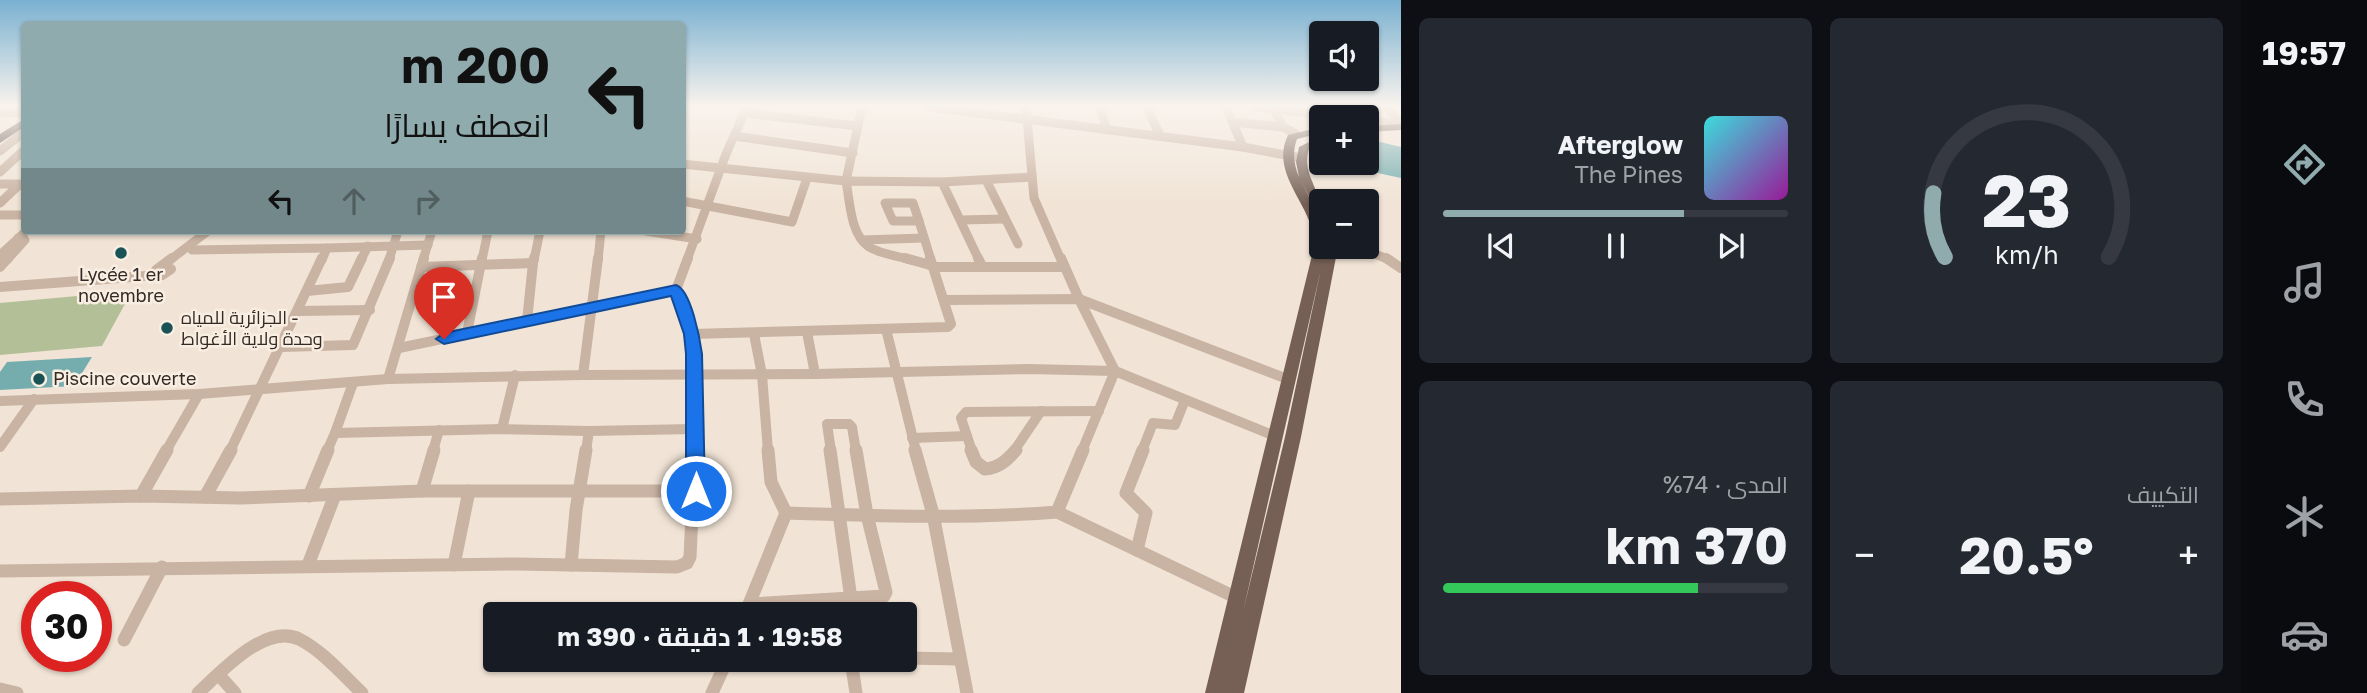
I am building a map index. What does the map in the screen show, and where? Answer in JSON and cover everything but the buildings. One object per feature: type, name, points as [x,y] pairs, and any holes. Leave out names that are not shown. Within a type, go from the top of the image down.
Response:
[{"type":"main road","points":[[1289,139],[1311,189]]},
{"type":"main road","points":[[1294,156],[1309,144]]},
{"type":"main road","points":[[1215,693],[1277,437],[1321,235],[1294,156]]},
{"type":"main road","points":[[1234,693],[1293,437],[1330,259]]},
{"type":"street","points":[[0,570],[308,565],[677,567],[687,563],[690,557],[696,491],[695,374],[692,334],[676,290],[733,139]]},
{"type":"street","points":[[757,139],[853,153]]},
{"type":"street","points":[[855,139],[846,181],[853,220],[862,240],[870,248],[933,266],[1063,267]]},
{"type":"street","points":[[1030,139],[1034,198],[1063,267],[1074,284],[1115,371],[1057,512]]},
{"type":"street","points":[[1188,139],[1244,146],[1294,156]]},
{"type":"street","points":[[1241,139],[1244,146]]},
{"type":"street","points":[[1,145],[21,148]]},
{"type":"street","points":[[0,172],[21,152]]},
{"type":"street","points":[[686,164],[846,181],[942,182],[1032,177]]},
{"type":"street","points":[[686,202],[709,205],[713,209],[793,222],[807,178]]},
{"type":"street","points":[[986,180],[1018,244]]},
{"type":"street","points":[[942,182],[982,266]]},
{"type":"street","points":[[0,184],[21,183]]},
{"type":"street","points":[[0,203],[21,185]]},
{"type":"street","points":[[0,215],[21,215]]},
{"type":"street","points":[[961,220],[1005,219]]},
{"type":"street","points":[[692,334],[948,327],[951,324],[919,221]]},
{"type":"street","points":[[3,250],[21,235]]},
{"type":"street","points":[[0,267],[25,240],[22,235]]},
{"type":"street","points":[[162,270],[203,235]]},
{"type":"street","points":[[0,284],[162,270],[211,235]]},
{"type":"street","points":[[281,347],[350,347],[359,337],[397,235]]},
{"type":"street","points":[[388,379],[400,348],[431,235]]},
{"type":"street","points":[[467,333],[487,235]]},
{"type":"street","points":[[527,321],[533,263],[539,235]]},
{"type":"street","points":[[583,375],[594,307],[601,235]]},
{"type":"street","points":[[672,235],[697,239]]},
{"type":"street","points":[[862,240],[924,238]]},
{"type":"street","points":[[192,250],[428,245]]},
{"type":"street","points":[[307,291],[348,287],[368,246]]},
{"type":"street","points":[[205,497],[261,390],[327,248]]},
{"type":"street","points":[[1379,255],[1401,268]]},
{"type":"street","points":[[421,267],[533,263]]},
{"type":"street","points":[[400,348],[676,290]]},
{"type":"street","points":[[944,300],[1079,299],[1290,380]]},
{"type":"street","points":[[298,311],[370,310]]},
{"type":"street","points":[[886,329],[933,514],[967,693]]},
{"type":"street","points":[[807,332],[815,374]]},
{"type":"street","points":[[751,602],[786,513],[771,482],[762,374],[754,334]]},
{"type":"street","points":[[0,401],[199,394],[388,379],[515,375],[815,374],[1028,369],[1115,371],[1277,437]]},
{"type":"street","points":[[502,429],[515,375]]},
{"type":"street","points":[[309,496],[353,383]]},
{"type":"street","points":[[141,496],[199,394]]},
{"type":"street","points":[[0,447],[5,434],[34,399]]},
{"type":"street","points":[[1137,550],[1146,513],[1126,493],[1153,423],[1175,425],[1185,400]]},
{"type":"street","points":[[1041,411],[1011,458],[996,467],[985,467],[976,462],[961,418],[964,413],[1041,411],[1100,411]]},
{"type":"street","points":[[820,602],[875,598],[886,593],[867,515],[852,428],[849,424],[837,422],[827,426],[837,514],[851,599]]},
{"type":"street","points":[[335,433],[502,429],[695,429]]},
{"type":"street","points":[[422,491],[439,430]]},
{"type":"street","points":[[571,565],[589,431]]},
{"type":"street","points":[[912,438],[967,436]]},
{"type":"street","points":[[0,499],[309,496],[422,491],[696,491]]},
{"type":"street","points":[[454,565],[469,491]]},
{"type":"street","points":[[308,565],[335,495]]},
{"type":"street","points":[[786,513],[904,517],[933,514],[1003,516],[1057,512],[1237,598]]},
{"type":"street","points":[[124,640],[162,567]]},
{"type":"street","points":[[198,693],[256,645],[282,635],[298,638],[362,693]]},
{"type":"street","points":[[917,658],[960,659]]},
{"type":"street","points":[[712,693],[722,672]]},
{"type":"street","points":[[853,672],[856,693]]},
{"type":"street","points":[[219,675],[235,693]]},
{"type":"street","points":[[0,689],[17,693]]},
{"type":"green space","points":[[132,291],[102,346],[0,355],[0,303]]},
{"type":"water","points":[[1379,142],[1401,147],[1401,178],[1379,173]]},
{"type":"water","name":"Piscine couverte","points":[[92,357],[74,386],[0,390],[0,372],[7,362]]},
{"type":"place","name":"Lycée 1 er novembre","points":[[121,253]]},
{"type":"place","name":"الجزائرية للمياه - وحدة ولاية الأغواط","points":[[167,328]]},
{"type":"place","name":"Piscine couverte","points":[[39,379]]},
{"type":"route","points":[[444,339],[676,290],[692,334],[694,354],[696,491]]}]
